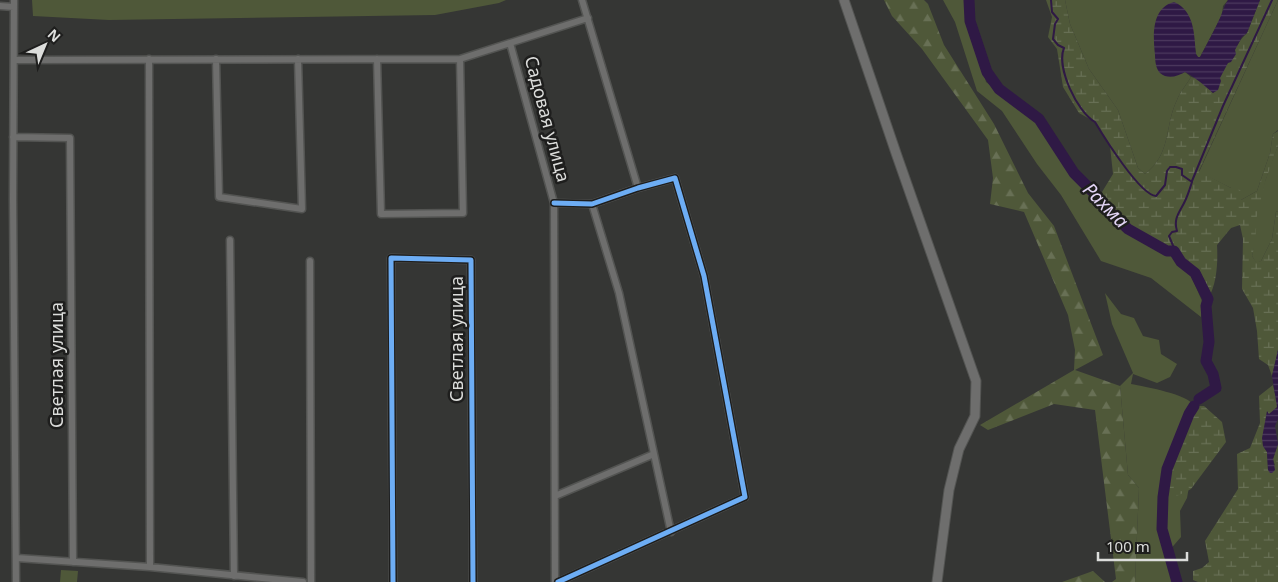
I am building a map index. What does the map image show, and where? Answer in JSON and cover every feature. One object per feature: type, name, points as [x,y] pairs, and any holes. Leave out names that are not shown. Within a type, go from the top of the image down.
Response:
[{"type":"street","points":[[582,0],[638,188]]},
{"type":"street","points":[[844,0],[976,382],[975,416],[959,449],[949,490],[937,582]]},
{"type":"street","points":[[0,6],[14,3],[16,582]]},
{"type":"street","name":"Садовая улица","points":[[14,60],[460,59],[588,18]]},
{"type":"street","name":"Садовая улица","points":[[510,43],[554,203]]},
{"type":"street","points":[[149,59],[150,567]]},
{"type":"street","points":[[216,59],[219,197],[302,210],[298,59]]},
{"type":"street","points":[[377,59],[381,214],[463,213],[460,59]]},
{"type":"street","name":"Светлая улица","points":[[13,137],[70,138],[73,562]]},
{"type":"street","points":[[674,178],[704,276],[745,497],[557,582],[554,203],[592,204],[638,188],[674,178]]},
{"type":"street","points":[[592,204],[619,293],[671,532]]},
{"type":"street","points":[[230,240],[234,576]]},
{"type":"street","name":"Светлая улица","points":[[393,582],[391,258],[471,260],[473,582]]},
{"type":"street","points":[[310,261],[311,582]]},
{"type":"street","points":[[555,496],[654,454]]},
{"type":"street","points":[[17,558],[150,567],[303,582]]},
{"type":"green space","points":[[32,0],[506,0],[435,15],[109,20],[33,16]]},
{"type":"green space","points":[[884,0],[924,0],[928,4],[944,45],[994,124],[1028,193],[1054,226],[1103,355],[1075,370],[1120,386],[1128,475],[1139,488],[1135,582],[1112,582],[1116,579],[1095,410],[1054,404],[988,430],[980,425],[1074,370],[1075,350],[1068,315],[1024,212],[990,204],[993,178],[988,140],[922,49],[892,16]]},
{"type":"green space","points":[[943,0],[966,0],[986,82],[1038,122],[1077,182],[1111,218],[1173,257],[1191,276],[1202,301],[1201,317],[1151,278],[1101,261],[1061,195],[1037,164],[1002,111],[977,91],[955,22]]},
{"type":"green space","points":[[1046,0],[1065,0],[1070,24],[1089,69],[1118,110],[1138,168],[1145,174],[1160,157],[1173,110],[1180,94],[1191,77],[1199,79],[1213,93],[1232,53],[1247,33],[1260,0],[1278,0],[1199,171],[1231,188],[1234,186],[1241,191],[1241,200],[1257,191],[1270,153],[1273,134],[1278,131],[1278,146],[1266,179],[1257,215],[1255,244],[1252,256],[1256,262],[1261,261],[1272,239],[1276,212],[1278,211],[1278,350],[1272,376],[1268,365],[1259,359],[1253,308],[1242,289],[1243,239],[1240,225],[1231,228],[1217,245],[1216,273],[1208,299],[1195,273],[1181,262],[1174,251],[1167,251],[1128,229],[1111,213],[1102,192],[1113,174],[1110,146],[1095,122],[1079,113],[1063,87],[1057,49],[1048,37],[1052,17]]},
{"type":"green space","points":[[1065,0],[1228,0],[1223,6],[1222,15],[1200,57],[1196,54],[1191,21],[1181,74],[1185,72],[1191,77],[1180,94],[1173,110],[1160,157],[1145,174],[1138,168],[1118,110],[1089,69],[1070,24]]},
{"type":"green space","points":[[1278,0],[1278,130],[1273,134],[1270,153],[1257,191],[1241,200],[1231,188],[1199,172]]},
{"type":"green space","points":[[1278,146],[1278,211],[1276,212],[1272,239],[1261,261],[1256,263],[1252,256],[1256,217],[1265,181]]},
{"type":"green space","points":[[1105,293],[1121,314],[1134,318],[1143,336],[1159,340],[1161,354],[1177,364],[1170,377],[1157,383],[1133,374],[1131,384],[1176,395],[1184,398],[1194,406],[1167,469],[1165,481],[1189,487],[1187,498],[1180,511],[1181,537],[1168,552],[1177,582],[1135,582],[1139,488],[1128,475],[1120,386],[1133,373],[1112,324]]},
{"type":"green space","points":[[1273,385],[1278,407],[1268,415],[1267,412],[1263,446],[1267,452],[1268,470],[1275,465],[1273,459],[1278,444],[1278,582],[1198,582],[1193,580],[1193,571],[1202,568],[1209,562],[1205,541],[1238,489],[1237,454],[1250,448],[1260,423],[1259,396]]},
{"type":"green space","points":[[1194,406],[1204,406],[1222,422],[1226,442],[1191,489],[1177,496],[1163,497],[1167,469]]},
{"type":"green space","points":[[61,570],[78,571],[77,582],[60,582]]},
{"type":"green space","points":[[1093,571],[1105,582],[1062,582]]},
{"type":"shaded area","points":[[1228,0],[1260,0],[1247,33],[1242,37],[1235,50],[1236,54],[1231,62],[1228,63],[1220,78],[1218,90],[1213,93],[1185,72],[1170,77],[1160,73],[1156,62],[1154,31],[1157,16],[1161,10],[1166,5],[1174,2],[1186,11],[1190,17],[1194,32],[1196,54],[1200,57]]},
{"type":"shaded area","points":[[1278,350],[1278,419],[1275,426],[1278,444],[1273,459],[1275,470],[1270,473],[1268,470],[1267,452],[1263,446],[1262,438],[1267,411],[1269,414],[1277,407],[1272,376]]},
{"type":"waterway","name":"Рахма","points":[[969,0],[970,21],[987,72],[999,89],[1039,119],[1074,173],[1128,229],[1167,251],[1174,251],[1181,262],[1195,273],[1208,299],[1206,306],[1209,342],[1206,361],[1213,374],[1216,388],[1199,399]]},
{"type":"waterway","points":[[1051,0],[1052,12],[1058,19],[1055,24],[1053,39],[1064,48],[1062,56],[1063,66],[1075,99],[1081,109],[1095,122],[1132,176],[1149,193],[1156,196],[1165,185],[1167,171],[1170,167],[1182,169],[1182,175],[1192,182],[1176,219],[1177,231],[1172,232],[1169,236],[1174,251]]},
{"type":"waterway","points":[[1192,181],[1223,106],[1272,0]]},
{"type":"waterway","name":"Рахма","points":[[1177,582],[1162,529],[1163,497],[1167,469],[1194,406]]},
{"type":"cycle path","points":[[554,203],[592,204],[638,188],[675,178],[704,276],[745,497],[558,582]]},
{"type":"cycle path","points":[[393,582],[391,258],[471,260],[473,582]]}]
